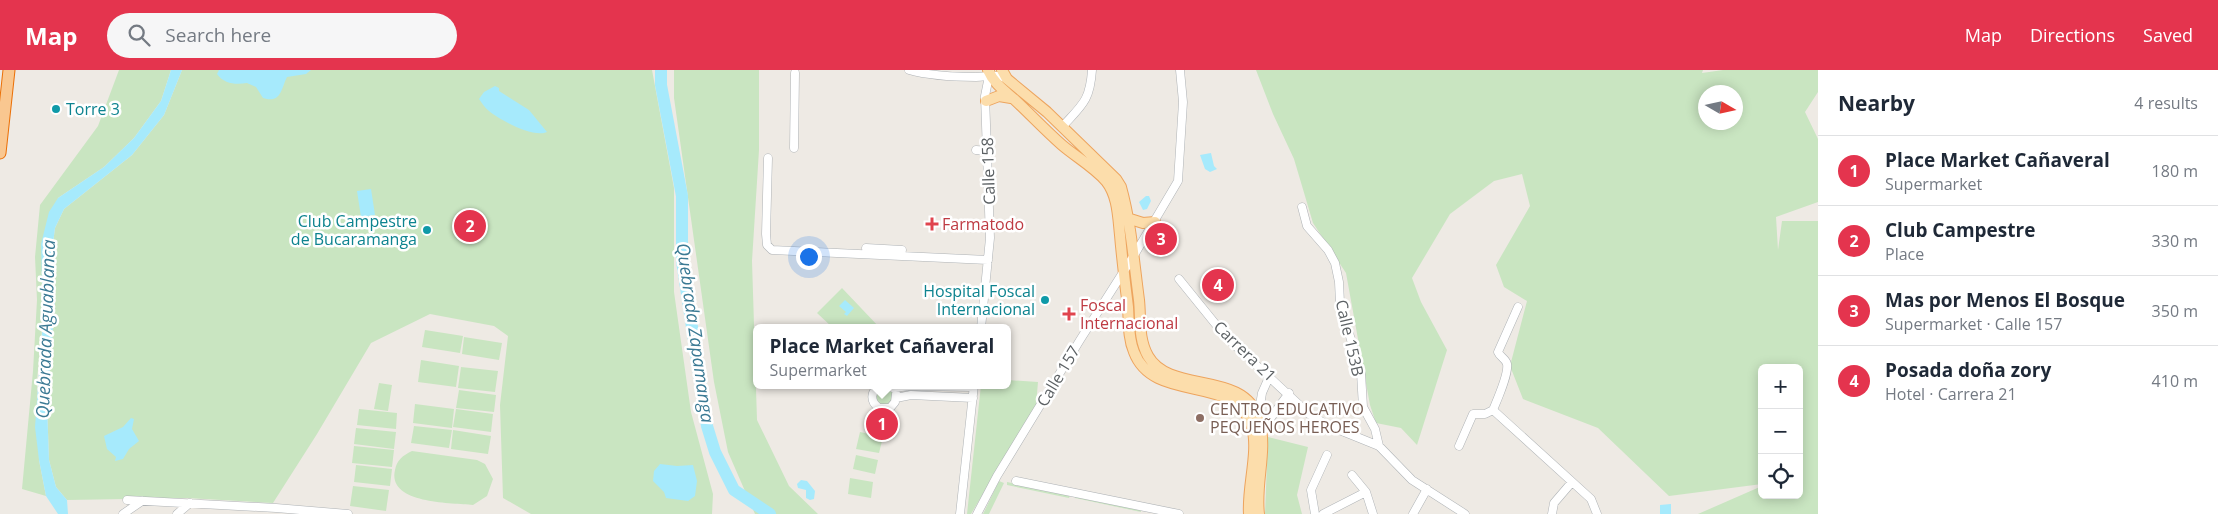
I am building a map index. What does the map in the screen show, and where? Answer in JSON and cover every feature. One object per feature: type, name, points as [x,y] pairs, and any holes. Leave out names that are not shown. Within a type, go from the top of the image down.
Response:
[{"type":"highway","points":[[0,153],[9,70]]},
{"type":"main road","points":[[989,72],[1000,88],[1106,182],[1113,192],[1117,211],[1131,342],[1134,353],[1144,368],[1165,382],[1226,397],[1240,408],[1249,421],[1253,441],[1249,486],[1249,514]]},
{"type":"main road","points":[[1004,74],[1116,179],[1121,187],[1139,303],[1141,334],[1148,356],[1152,362],[1165,372],[1213,384],[1234,392],[1246,400],[1258,418],[1262,445],[1258,487],[1259,514]]},
{"type":"main road","points":[[986,101],[999,96],[1014,99]]},
{"type":"main road","points":[[1127,218],[1137,222],[1154,222]]},
{"type":"street","points":[[909,70],[925,74],[955,74],[978,77],[989,72],[1004,74]]},
{"type":"street","points":[[1062,127],[1080,108],[1090,92],[1092,70]]},
{"type":"street","name":"Calle 157","points":[[976,514],[1080,340],[1154,222],[1179,176],[1183,102],[1180,70]]},
{"type":"street","name":"Calle 158","points":[[981,324],[990,226],[985,89],[989,72]]},
{"type":"street","points":[[794,148],[795,73]]},
{"type":"street","points":[[976,150],[988,151]]},
{"type":"street","points":[[768,158],[767,245],[776,251],[809,248],[902,250]]},
{"type":"street","name":"Calle 153B","points":[[1302,206],[1307,226],[1328,250],[1335,263],[1339,282],[1341,309],[1361,373],[1363,407],[1375,429],[1379,446]]},
{"type":"street","points":[[822,248],[988,260]]},
{"type":"street","name":"Carrera 21","points":[[1179,279],[1226,337],[1260,369],[1270,375],[1309,414],[1327,425],[1379,446],[1412,480],[1428,489],[1454,511],[1465,514]]},
{"type":"street","points":[[1459,446],[1472,414],[1486,414],[1493,410],[1507,367],[1505,360],[1500,357],[1498,352],[1518,307]]},
{"type":"street","points":[[1258,418],[1262,393],[1270,375]]},
{"type":"street","points":[[875,389],[872,396],[876,406],[883,409],[890,408],[896,398],[911,394],[973,398]]},
{"type":"street","points":[[892,389],[896,398]]},
{"type":"street","points":[[960,514],[974,389]]},
{"type":"street","points":[[1246,400],[1262,393]]},
{"type":"street","points":[[1270,420],[1289,393]]},
{"type":"street","points":[[1493,410],[1591,498],[1597,514]]},
{"type":"street","points":[[1316,514],[1311,490],[1327,455]]},
{"type":"street","points":[[1352,475],[1366,492],[1372,514]]},
{"type":"street","points":[[1016,481],[1179,514]]},
{"type":"street","points":[[1552,514],[1554,503],[1572,482]]},
{"type":"street","points":[[1413,514],[1428,489]]},
{"type":"street","points":[[1323,514],[1366,492]]},
{"type":"street","points":[[127,500],[348,514]]},
{"type":"street","points":[[123,514],[142,501]]},
{"type":"street","points":[[177,514],[190,503]]},
{"type":"street","points":[[234,514],[243,506]]},
{"type":"green space","points":[[119,70],[171,70],[161,101],[134,138],[104,167],[58,198],[43,287],[43,320],[37,380],[39,460],[46,496],[22,489],[33,371],[37,300],[35,257],[40,205],[98,126]]},
{"type":"green space","name":"Club Campestre de Bucaramanga","points":[[182,70],[652,70],[674,188],[674,292],[691,412],[713,494],[712,514],[531,514],[503,498],[500,405],[508,336],[494,326],[430,314],[371,343],[273,503],[187,498],[67,500],[56,487],[49,460],[47,404],[55,301],[52,251],[55,228],[64,209],[132,155],[164,115]]},
{"type":"green space","points":[[674,70],[759,70],[759,150],[752,261],[753,389],[756,389],[757,420],[789,486],[818,514],[755,514],[728,452],[714,382],[674,98]]},
{"type":"green space","points":[[1256,70],[1703,70],[1702,73],[1723,70],[1818,70],[1818,92],[1805,112],[1818,139],[1818,202],[1776,217],[1778,250],[1782,221],[1818,221],[1818,514],[1698,514],[1758,488],[1758,499],[1803,499],[1803,364],[1758,364],[1758,485],[1669,496],[1598,428],[1523,399],[1510,366],[1527,301],[1504,287],[1496,265],[1530,206],[1522,174],[1494,181],[1450,214],[1412,278],[1421,302],[1447,350],[1417,445],[1401,428],[1376,423],[1370,405],[1346,273],[1313,223],[1294,159],[1273,114]]},
{"type":"green space","points":[[842,288],[876,324],[829,324],[817,313]]},
{"type":"green space","points":[[425,330],[463,336],[460,353],[422,347]]},
{"type":"green space","points":[[464,337],[502,343],[499,360],[462,354]]},
{"type":"green space","points":[[421,360],[459,366],[456,387],[418,382]]},
{"type":"green space","points":[[461,367],[498,371],[495,392],[458,388]]},
{"type":"green space","points":[[1011,380],[1038,382],[1036,405],[971,514],[967,514],[981,389],[1011,389]]},
{"type":"green space","points":[[379,383],[392,385],[388,411],[374,409]]},
{"type":"green space","points":[[879,389],[891,389],[894,392],[891,406],[878,406],[874,394]]},
{"type":"green space","points":[[459,390],[496,395],[494,412],[456,408]]},
{"type":"green space","points":[[415,404],[454,409],[452,428],[413,423]]},
{"type":"green space","points":[[359,409],[397,413],[396,429],[357,425]]},
{"type":"green space","points":[[456,409],[493,414],[491,432],[453,427]]},
{"type":"green space","points":[[414,426],[452,430],[449,448],[411,443]]},
{"type":"green space","points":[[356,428],[396,432],[394,449],[354,444]]},
{"type":"green space","points":[[453,430],[491,436],[488,454],[451,449]]},
{"type":"green space","points":[[860,432],[883,437],[879,453],[856,449]]},
{"type":"green space","points":[[1268,437],[1308,447],[1297,495],[1302,514],[1265,514]]},
{"type":"green space","points":[[354,446],[394,450],[392,467],[352,463]]},
{"type":"green space","points":[[412,451],[477,460],[485,464],[493,479],[487,496],[473,505],[437,502],[410,495],[401,490],[395,481],[395,470],[401,459]]},
{"type":"green space","points":[[856,455],[878,460],[875,474],[853,469]]},
{"type":"green space","points":[[356,465],[392,469],[390,486],[354,482]]},
{"type":"green space","points":[[850,478],[873,482],[871,498],[848,494]]},
{"type":"green space","points":[[999,481],[1004,483],[989,514],[983,514]]},
{"type":"green space","points":[[1007,482],[1070,495],[1069,498],[1007,485]]},
{"type":"green space","points":[[353,486],[389,490],[386,511],[350,506]]},
{"type":"green space","points":[[1075,496],[1141,510],[1141,512],[1075,498]]},
{"type":"water","name":"Quebrada Aguablanca","points":[[171,70],[182,70],[164,115],[132,155],[64,209],[55,228],[52,251],[55,301],[47,404],[49,460],[56,487],[67,500],[68,514],[58,514],[46,496],[35,427],[43,320],[41,244],[49,212],[58,198],[104,167],[134,138],[161,101]]},
{"type":"water","points":[[219,70],[311,70],[306,74],[287,77],[280,94],[274,99],[269,99],[263,98],[256,87],[247,83],[235,84],[223,80],[217,74]]},
{"type":"water","points":[[495,86],[499,88],[499,91],[529,110],[547,132],[534,133],[525,130],[508,123],[488,110],[479,99],[484,92]]},
{"type":"water","points":[[1211,153],[1214,166],[1217,169],[1210,172],[1205,169],[1200,155]]},
{"type":"water","points":[[371,189],[375,215],[361,217],[357,191]]},
{"type":"water","points":[[1146,196],[1149,196],[1151,201],[1147,209],[1143,210],[1139,202]]},
{"type":"water","points":[[845,300],[854,308],[847,316],[844,314],[846,312],[839,306]]},
{"type":"water","points":[[131,418],[134,419],[132,429],[139,441],[129,449],[123,459],[115,461],[116,457],[107,449],[104,436],[123,427]]},
{"type":"water","points":[[660,464],[693,465],[697,481],[695,496],[688,501],[666,498],[664,492],[653,481],[654,471]]},
{"type":"water","points":[[801,480],[807,481],[815,491],[814,499],[806,498],[806,490],[798,488],[797,484]]},
{"type":"water","points":[[1671,504],[1671,514],[1660,514],[1660,505]]},
{"type":"waterway","name":"Quebrada Zapamanga","points":[[661,70],[661,85],[682,196],[682,261],[707,426],[715,452],[734,490],[770,514]]},
{"type":"place","name":"Torre 3","points":[[56,109]]},
{"type":"place","name":"Farmatodo","points":[[932,224]]},
{"type":"place","name":"Club Campestre","points":[[470,226]]},
{"type":"place","name":"Club Campestre de Bucaramanga","points":[[427,230]]},
{"type":"place","name":"Mas por Menos El Bosque","points":[[1161,239]]},
{"type":"place","name":"Posada doña zory","points":[[1218,285]]},
{"type":"place","name":"Hospital Foscal Internacional","points":[[1045,300]]},
{"type":"place","name":"Foscal Internacional","points":[[1069,314]]},
{"type":"place","name":"CENTRO EDUCATIVO PEQUEÑOS HEROES","points":[[1200,418]]},
{"type":"place","name":"Place Market Cañaveral","points":[[882,424]]}]
